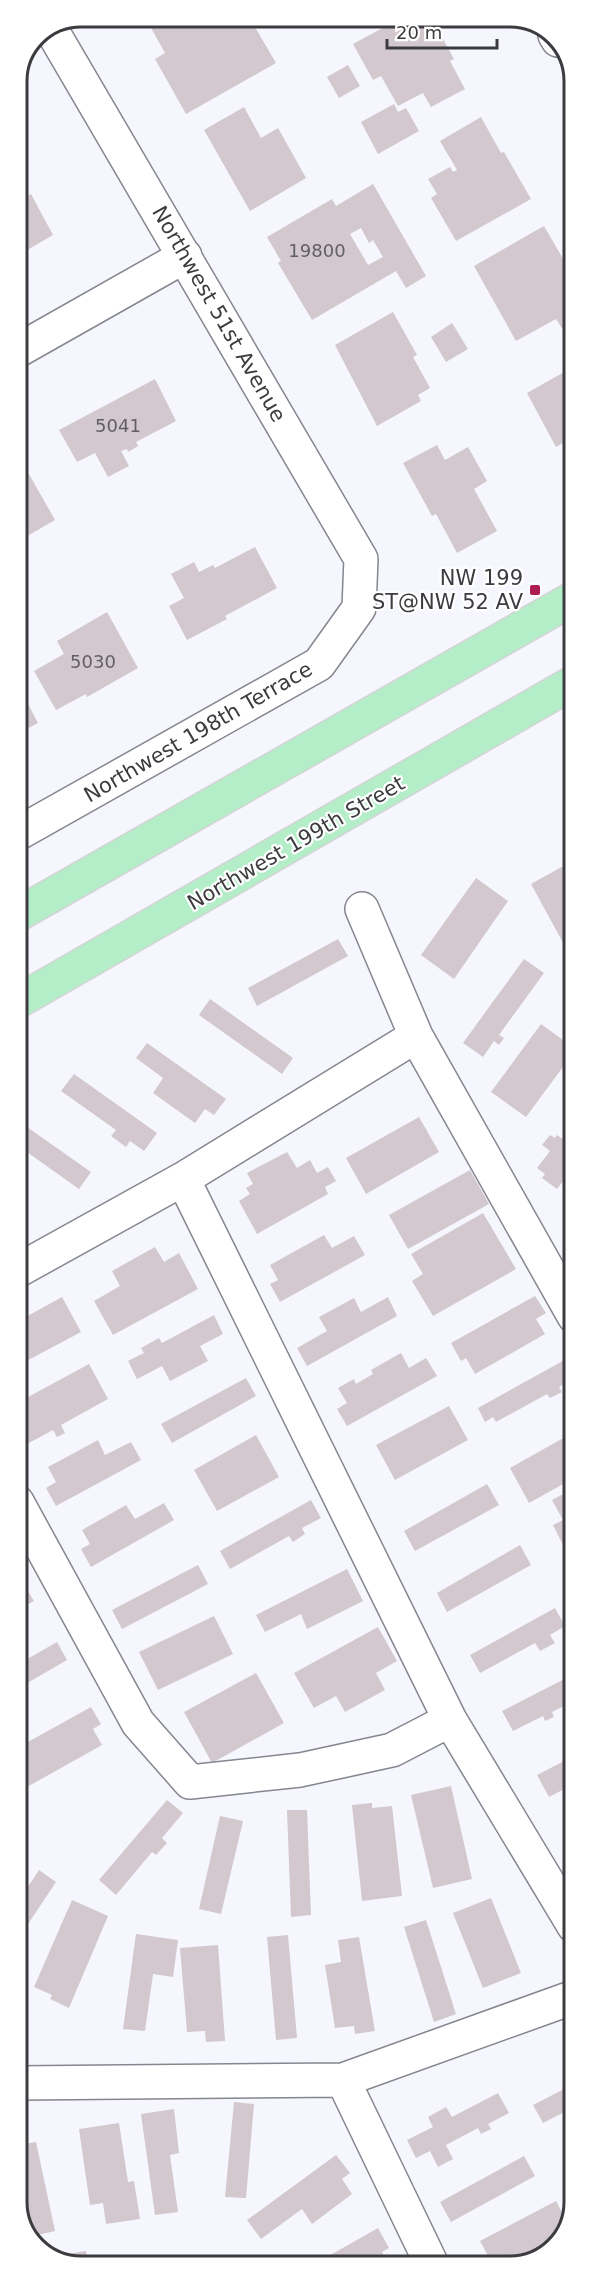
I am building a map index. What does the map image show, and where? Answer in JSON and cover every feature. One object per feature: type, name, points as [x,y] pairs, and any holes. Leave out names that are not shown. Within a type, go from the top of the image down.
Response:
[{"type":"main road","points":[[27,909],[564,604]]},
{"type":"main road","name":"Northwest 199th Street","points":[[27,996],[564,688]]},
{"type":"street","name":"Northwest 51st Avenue","points":[[54,34],[360,559],[359,608]]},
{"type":"street","points":[[27,345],[185,256]]},
{"type":"street","name":"Northwest 198th Terrace","points":[[27,828],[319,664],[359,608]]},
{"type":"street","points":[[362,909],[417,1036],[564,1298]]},
{"type":"street","points":[[27,1265],[183,1179],[417,1036]]},
{"type":"street","points":[[183,1179],[450,1720],[564,1909]]},
{"type":"street","points":[[27,1520],[138,1723],[190,1782],[300,1770],[392,1750],[450,1720]]},
{"type":"street","points":[[27,2084],[343,2080],[564,2001]]},
{"type":"street","points":[[343,2080],[428,2256]]},
{"type":"building","points":[[150,27],[255,27],[276,63],[186,114],[155,59],[165,53]]},
{"type":"building","points":[[384,27],[436,27],[454,59],[450,61],[465,89],[431,107],[423,93],[398,106],[381,76],[373,80],[353,44]]},
{"type":"building","points":[[348,65],[360,86],[339,98],[327,77]]},
{"type":"building","points":[[394,104],[398,112],[406,108],[419,131],[378,154],[361,122]]},
{"type":"building","points":[[244,107],[261,138],[278,128],[306,178],[250,211],[204,130]]},
{"type":"building","points":[[481,117],[531,199],[456,241],[431,198],[437,194],[428,179],[450,167],[453,172],[457,170],[440,141]]},
{"type":"building","points":[[373,184],[426,276],[406,288],[396,271],[312,320],[278,263],[281,261],[267,237],[332,199],[336,206]],"holes":[[[361,228],[369,243],[373,240],[383,257],[368,265],[350,234]]]},
{"type":"building","points":[[31,194],[53,235],[27,250],[27,196]]},
{"type":"building","points":[[544,226],[564,260],[564,331],[556,319],[516,341],[474,266]]},
{"type":"building","points":[[393,312],[417,355],[413,357],[430,388],[418,395],[421,401],[377,426],[335,345]]},
{"type":"building","points":[[452,323],[468,349],[446,362],[431,337]]},
{"type":"building","points":[[564,372],[564,443],[556,447],[527,393]]},
{"type":"building","points":[[155,379],[176,421],[136,442],[138,446],[128,452],[127,449],[121,451],[129,466],[108,477],[95,453],[77,462],[59,430]]},
{"type":"building","points":[[437,445],[445,460],[468,447],[487,481],[474,489],[497,531],[457,553],[436,514],[432,516],[403,463]]},
{"type":"building","points":[[27,471],[55,520],[27,536]]},
{"type":"building","points":[[255,547],[277,588],[225,616],[227,619],[187,640],[169,606],[184,598],[171,574],[194,562],[199,572],[213,565],[215,568]]},
{"type":"building","points":[[107,612],[138,668],[87,697],[86,694],[56,710],[34,671],[64,654],[57,641]]},
{"type":"building","points":[[27,702],[38,723],[27,729]]},
{"type":"building","points":[[564,866],[564,944],[531,884]]},
{"type":"building","points":[[476,878],[508,901],[454,979],[421,955]]},
{"type":"building","points":[[338,939],[348,956],[257,1006],[248,988]]},
{"type":"building","points":[[524,959],[544,973],[499,1035],[504,1038],[499,1045],[494,1041],[483,1057],[463,1043]]},
{"type":"building","points":[[210,999],[293,1058],[282,1074],[199,1015]]},
{"type":"building","points":[[541,1024],[564,1041],[564,1066],[526,1117],[491,1092]]},
{"type":"building","points":[[147,1043],[226,1099],[214,1115],[205,1109],[195,1123],[153,1093],[163,1078],[136,1058]]},
{"type":"building","points":[[74,1074],[157,1133],[144,1151],[130,1141],[126,1147],[111,1136],[116,1130],[61,1091]]},
{"type":"building","points":[[419,1117],[439,1152],[366,1194],[346,1158]]},
{"type":"building","points":[[27,1127],[91,1172],[79,1189],[27,1152]]},
{"type":"building","points":[[550,1135],[555,1138],[557,1135],[564,1140],[564,1180],[557,1189],[542,1178],[545,1174],[537,1168],[550,1151],[542,1145]]},
{"type":"building","points":[[287,1152],[297,1168],[310,1160],[317,1173],[328,1167],[336,1181],[325,1187],[328,1194],[257,1234],[239,1201],[250,1194],[246,1188],[253,1184],[247,1173]]},
{"type":"building","points":[[470,1170],[489,1204],[408,1249],[389,1215]]},
{"type":"building","points":[[483,1213],[516,1269],[433,1316],[412,1281],[423,1274],[411,1254]]},
{"type":"building","points":[[324,1235],[332,1248],[354,1236],[365,1255],[280,1302],[270,1284],[278,1280],[270,1265]]},
{"type":"building","points":[[155,1247],[164,1262],[179,1253],[198,1289],[113,1335],[94,1301],[120,1286],[112,1271]]},
{"type":"building","points":[[535,1296],[546,1313],[536,1319],[545,1334],[475,1374],[466,1358],[461,1361],[451,1343]]},
{"type":"building","points":[[62,1297],[81,1332],[27,1361],[27,1316]]},
{"type":"building","points":[[388,1297],[397,1316],[307,1366],[297,1348],[327,1331],[319,1317],[354,1298],[361,1312]]},
{"type":"building","points":[[214,1315],[223,1334],[200,1346],[208,1361],[170,1381],[162,1366],[137,1379],[128,1361],[144,1353],[141,1348],[159,1338],[162,1343]]},
{"type":"building","points":[[401,1353],[409,1368],[426,1358],[437,1376],[347,1426],[337,1409],[347,1403],[338,1388],[354,1379],[356,1384],[373,1374],[371,1370]]},
{"type":"building","points":[[564,1360],[564,1384],[559,1387],[562,1392],[550,1398],[547,1394],[496,1422],[493,1417],[485,1422],[478,1408]]},
{"type":"building","points":[[89,1364],[108,1399],[61,1425],[65,1433],[57,1437],[53,1430],[27,1444],[27,1398]]},
{"type":"building","points":[[246,1378],[256,1396],[172,1443],[161,1424]]},
{"type":"building","points":[[449,1406],[468,1440],[395,1480],[376,1445]]},
{"type":"building","points":[[256,1435],[279,1477],[217,1511],[194,1470]]},
{"type":"building","points":[[564,1438],[564,1484],[529,1503],[510,1468]]},
{"type":"building","points":[[98,1440],[105,1455],[131,1442],[141,1460],[56,1506],[46,1488],[56,1482],[48,1467]]},
{"type":"building","points":[[487,1484],[499,1505],[415,1551],[404,1531]]},
{"type":"building","points":[[564,1493],[564,1547],[553,1525],[563,1520],[552,1500]]},
{"type":"building","points":[[311,1500],[321,1518],[302,1528],[305,1534],[293,1542],[289,1536],[230,1569],[220,1551]]},
{"type":"building","points":[[164,1503],[174,1520],[91,1567],[81,1549],[90,1544],[82,1530],[126,1505],[135,1519]]},
{"type":"building","points":[[520,1545],[531,1565],[447,1612],[437,1593]]},
{"type":"building","points":[[198,1565],[208,1584],[122,1629],[112,1610]]},
{"type":"building","points":[[347,1569],[363,1601],[307,1629],[301,1614],[265,1632],[256,1615]]},
{"type":"building","points":[[27,1590],[34,1601],[27,1605]]},
{"type":"building","points":[[555,1608],[564,1624],[564,1627],[550,1635],[555,1643],[540,1651],[535,1643],[480,1673],[470,1655]]},
{"type":"building","points":[[214,1616],[233,1654],[158,1690],[139,1652]]},
{"type":"building","points":[[378,1627],[397,1661],[376,1673],[385,1690],[345,1712],[336,1696],[314,1708],[294,1673]]},
{"type":"building","points":[[57,1642],[67,1660],[27,1683],[27,1659]]},
{"type":"building","points":[[256,1673],[284,1723],[212,1763],[184,1712]]},
{"type":"building","points":[[564,1679],[564,1706],[552,1712],[554,1717],[545,1721],[543,1716],[513,1731],[502,1711]]},
{"type":"building","points":[[91,1707],[101,1724],[93,1729],[102,1745],[27,1787],[27,1742]]},
{"type":"building","points":[[564,1761],[564,1789],[549,1797],[537,1775]]},
{"type":"building","points":[[451,1786],[472,1879],[433,1888],[411,1795]]},
{"type":"building","points":[[167,1800],[183,1813],[162,1838],[167,1843],[156,1855],[152,1852],[116,1895],[99,1880]]},
{"type":"building","points":[[372,1803],[372,1808],[392,1806],[402,1896],[362,1901],[352,1805]]},
{"type":"building","points":[[287,1810],[307,1810],[311,1915],[291,1917]]},
{"type":"building","points":[[220,1816],[243,1821],[221,1914],[199,1909]]},
{"type":"building","points":[[39,1870],[56,1882],[27,1926],[27,1888]]},
{"type":"building","points":[[491,1898],[521,1973],[483,1988],[453,1913]]},
{"type":"building","points":[[72,1900],[108,1916],[69,2008],[50,1999],[52,1995],[34,1987]]},
{"type":"building","points":[[426,1920],[456,2014],[434,2022],[404,1927]]},
{"type":"building","points":[[136,1934],[178,1940],[173,1977],[153,1974],[145,2031],[123,2029]]},
{"type":"building","points":[[288,1935],[297,2038],[276,2040],[267,1937]]},
{"type":"building","points":[[359,1937],[375,2031],[355,2034],[354,2026],[335,2028],[325,1965],[341,1962],[338,1940]]},
{"type":"building","points":[[218,1945],[225,2041],[206,2042],[205,2031],[187,2032],[180,1948]]},
{"type":"building","points":[[564,2089],[564,2112],[543,2123],[533,2105]]},
{"type":"building","points":[[498,2093],[509,2113],[488,2124],[491,2129],[481,2134],[478,2128],[446,2145],[453,2159],[438,2167],[430,2151],[416,2158],[407,2140],[433,2127],[428,2117],[446,2107],[452,2117]]},
{"type":"building","points":[[234,2102],[254,2104],[246,2198],[225,2197]]},
{"type":"building","points":[[174,2109],[179,2153],[170,2155],[178,2212],[155,2215],[141,2114]]},
{"type":"building","points":[[119,2123],[128,2182],[134,2181],[140,2219],[106,2224],[103,2203],[90,2205],[79,2129]]},
{"type":"building","points":[[36,2142],[55,2231],[38,2235],[28,2213],[27,2144]]},
{"type":"building","points":[[336,2155],[350,2173],[342,2179],[352,2194],[312,2224],[302,2209],[261,2239],[247,2220]]},
{"type":"building","points":[[524,2156],[535,2176],[451,2222],[440,2202]]},
{"type":"building","points":[[556,2201],[563,2214],[553,2235],[546,2243],[531,2252],[521,2255],[488,2256],[480,2241]]},
{"type":"building","points":[[378,2228],[389,2248],[382,2252],[384,2256],[329,2256]]},
{"type":"building","points":[[86,2251],[87,2256],[77,2256],[67,2254]]},
{"type":"place","name":"NW 199 ST@NW 52 AV","points":[[535,590]]}]
